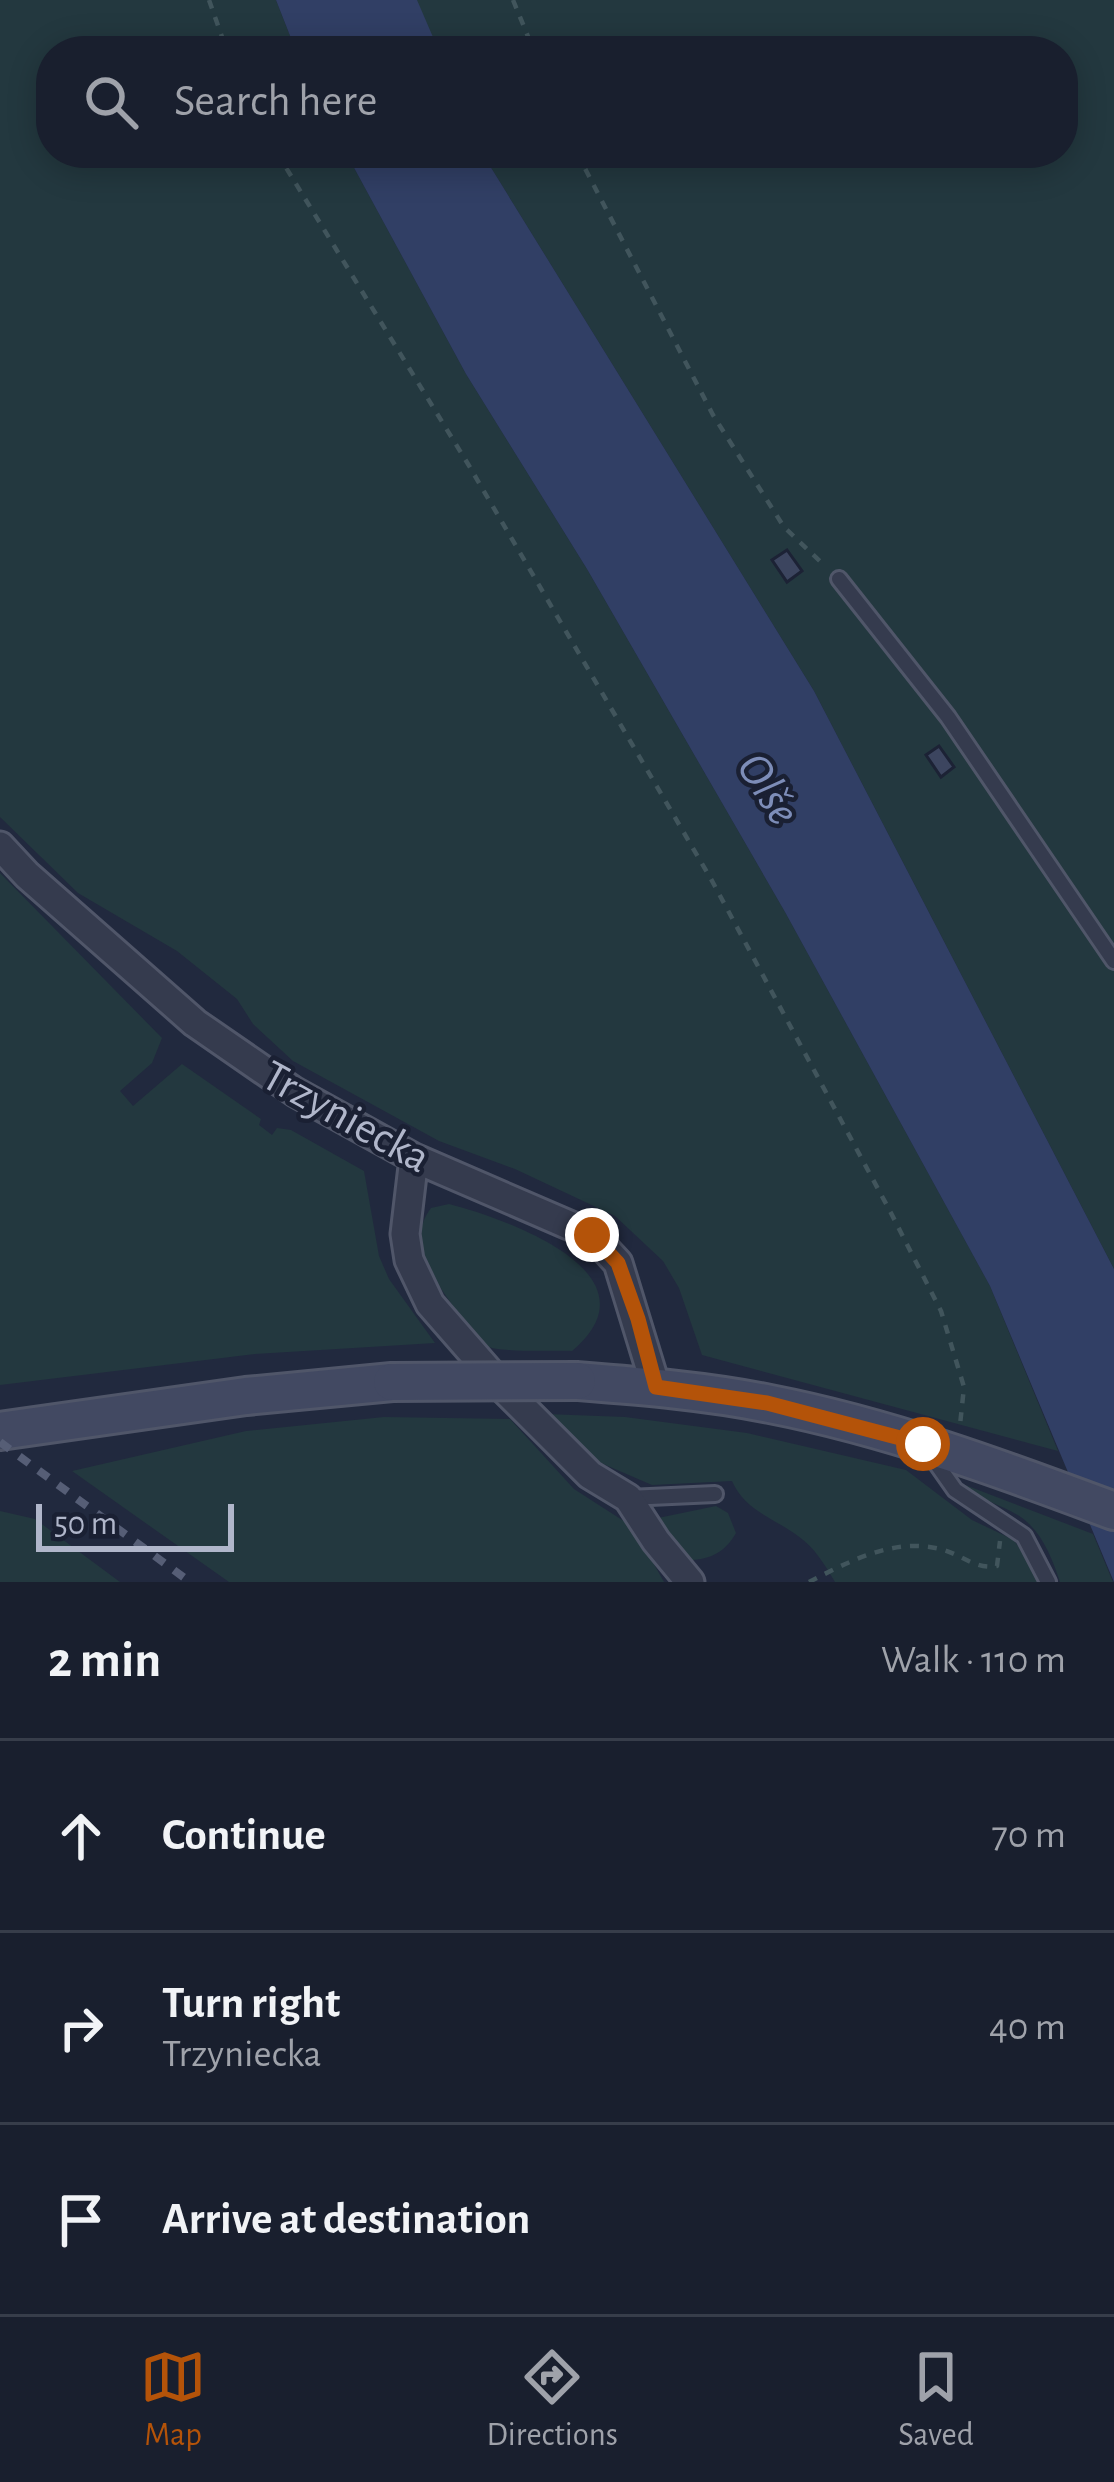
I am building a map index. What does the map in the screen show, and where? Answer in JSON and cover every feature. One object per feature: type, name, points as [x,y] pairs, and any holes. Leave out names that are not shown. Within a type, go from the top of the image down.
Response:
[{"type":"main road","points":[[0,1431],[392,1382],[577,1381],[767,1403],[957,1455],[1114,1510]]},
{"type":"street","name":"Trzyniecka","points":[[0,846],[195,1023],[295,1092],[414,1157],[592,1235],[618,1263],[656,1387]]},
{"type":"street","points":[[414,1157],[405,1234],[409,1260],[430,1304],[505,1390],[590,1475],[628,1498],[690,1582]]},
{"type":"lane","points":[[839,579],[948,718],[1114,961]]},
{"type":"lane","points":[[957,1455],[955,1490],[1024,1536],[1048,1582]]},
{"type":"lane","points":[[628,1498],[715,1494]]},
{"type":"path","points":[[209,0],[222,36]]},
{"type":"path","points":[[513,0],[528,36]]},
{"type":"path","points":[[286,168],[468,464],[711,879],[891,1213],[941,1311],[964,1387],[957,1455]]},
{"type":"path","points":[[585,168],[713,415],[784,527],[839,579]]},
{"type":"path","points":[[808,1582],[858,1558],[904,1547],[926,1546],[984,1568],[997,1566],[1001,1556],[994,1518]]},
{"type":"shaded area","points":[[0,0],[276,0],[290,36],[36,36],[36,168],[354,168],[466,374],[587,569],[785,912],[990,1286],[1058,1451],[702,1355],[679,1288],[663,1261],[615,1216],[515,1169],[439,1141],[293,1061],[253,1024],[237,999],[177,951],[78,893],[0,817]]},
{"type":"shaded area","points":[[416,0],[1114,0],[1114,1269],[814,691],[491,168],[1078,168],[1078,36],[432,36]]},
{"type":"shaded area","points":[[0,873],[162,1038],[152,1063],[120,1091],[133,1106],[182,1064],[261,1119],[259,1125],[272,1135],[277,1128],[291,1130],[364,1171],[379,1256],[389,1279],[435,1343],[255,1354],[0,1385]]},
{"type":"shaded area","points":[[449,1204],[537,1237],[566,1254],[588,1275],[599,1298],[595,1323],[572,1351],[493,1348],[473,1334],[432,1274],[422,1248],[423,1221],[431,1208]]},
{"type":"shaded area","points":[[546,1414],[625,1417],[747,1433],[906,1470],[972,1520],[1014,1540],[1041,1582],[835,1582],[810,1546],[752,1507],[732,1481],[652,1485],[601,1463]]},
{"type":"shaded area","points":[[384,1417],[510,1419],[574,1489],[633,1527],[664,1582],[229,1582],[72,1471],[246,1431]]},
{"type":"shaded area","points":[[960,1483],[1093,1534],[1113,1582],[1060,1582],[1043,1542],[1027,1522]]},
{"type":"shaded area","points":[[716,1506],[728,1513],[736,1533],[711,1556],[689,1560],[658,1527],[658,1518]]},
{"type":"shaded area","points":[[0,1511],[35,1519],[120,1582],[0,1582]]},
{"type":"water","points":[[276,0],[417,0],[433,36],[290,36]]},
{"type":"water","name":"Olše","points":[[354,168],[491,168],[814,691],[1114,1269],[1114,1582],[990,1286],[785,912],[587,569],[466,374]]},
{"type":"building","points":[[787,550],[802,571],[787,582],[772,560]]},
{"type":"building","points":[[939,746],[954,767],[941,777],[926,755]]},
{"type":"railway","points":[[0,1442],[190,1582]]},
{"type":"route","points":[[592,1235],[618,1263],[656,1387],[767,1403],[923,1444]]}]
